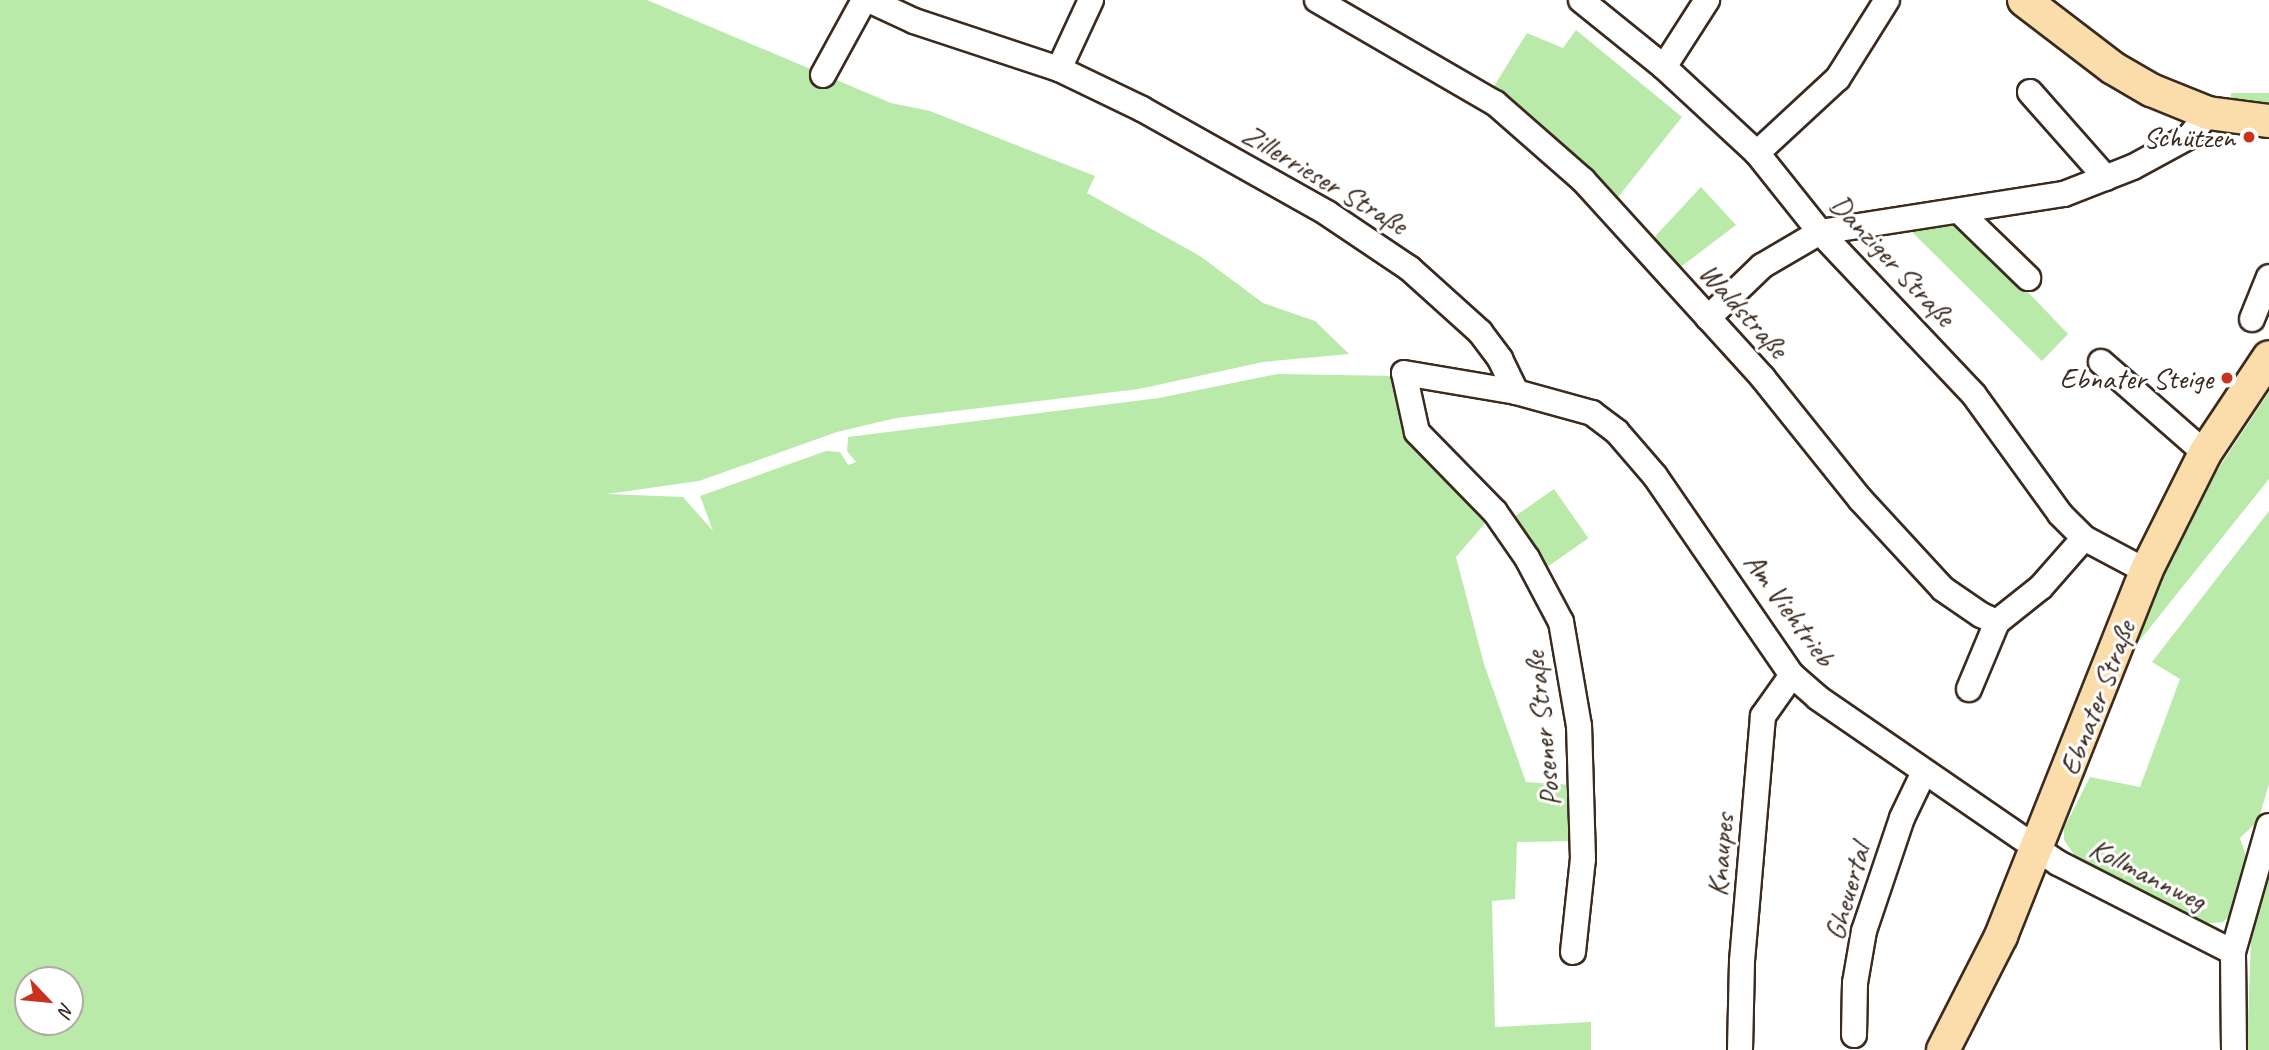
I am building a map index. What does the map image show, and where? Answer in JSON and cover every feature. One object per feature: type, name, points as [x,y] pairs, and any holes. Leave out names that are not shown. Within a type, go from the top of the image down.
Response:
[{"type":"main road","points":[[2024,0],[2113,68],[2208,113],[2269,121]]},
{"type":"main road","name":"Ebnater Straße","points":[[1943,1050],[2001,936],[2147,571],[2206,453],[2269,357]]},
{"type":"street","name":"Zillerrieser Straße","points":[[867,0],[914,21],[1059,69],[1244,166],[1409,268],[1480,331],[1500,359],[1516,392]]},
{"type":"street","points":[[823,75],[867,0]]},
{"type":"street","points":[[1059,69],[1091,0]]},
{"type":"street","name":"Waldstraße","points":[[1317,0],[1495,103],[1583,180],[1708,318],[1860,499],[1943,589],[1997,622]]},
{"type":"street","name":"Danziger Straße","points":[[1581,0],[1664,67],[1757,153],[1820,232],[1939,354],[1974,395],[2027,473],[2084,538],[2147,571]]},
{"type":"street","points":[[1664,67],[1707,0]]},
{"type":"street","points":[[1757,153],[1838,78],[1887,0]]},
{"type":"street","points":[[2030,92],[2106,178]]},
{"type":"street","points":[[1708,318],[1762,266],[1820,232],[2064,194],[2106,178],[2190,136],[2208,113]]},
{"type":"street","points":[[1960,212],[2028,278]]},
{"type":"street","points":[[2252,319],[2269,277]]},
{"type":"street","points":[[2101,362],[2206,453]]},
{"type":"street","name":"Posener Straße","points":[[1516,392],[1404,373],[1417,432],[1495,512],[1527,558],[1561,622],[1580,740],[1583,859],[1573,952]]},
{"type":"street","name":"Am Viehtrieb","points":[[1516,392],[1592,413],[1617,432],[1717,562],[1791,675],[2036,849]]},
{"type":"street","points":[[1969,689],[1997,622],[2041,587],[2084,538]]},
{"type":"street","name":"Knaupes","points":[[1740,1050],[1742,961],[1763,716],[1791,675]]},
{"type":"street","name":"Gheuertal","points":[[1854,1035],[1855,983],[1864,931],[1902,818],[1924,772]]},
{"type":"street","name":"Kollmannweg","points":[[2234,1050],[2232,952],[2269,826]]},
{"type":"street","name":"Kollmannweg","points":[[2036,849],[2232,952]]},
{"type":"green space","points":[[0,0],[647,0],[891,103],[930,111],[1095,176],[1087,193],[1200,256],[1263,303],[1315,321],[1349,354],[1263,362],[1139,389],[896,418],[837,432],[699,481],[607,494],[683,497],[713,531],[700,496],[826,451],[840,452],[848,465],[856,462],[847,451],[848,437],[1159,398],[1277,374],[1401,376],[1414,433],[1493,514],[1456,557],[1484,664],[1526,782],[1574,785],[1575,841],[1517,842],[1515,899],[1492,901],[1495,1027],[1591,1022],[1591,1050],[0,1050]]},
{"type":"green space","points":[[1576,30],[1682,117],[1611,206],[1488,96],[1527,33],[1563,48]]},
{"type":"green space","points":[[2231,93],[2269,93],[2269,103],[2231,103]]},
{"type":"green space","points":[[1701,187],[1736,225],[1674,272],[1648,244]]},
{"type":"green space","points":[[1958,219],[2068,334],[2042,361],[1907,227]]},
{"type":"green space","points":[[2269,392],[2269,479],[2132,650],[2125,649],[2216,472]]},
{"type":"green space","points":[[1554,489],[1588,538],[1544,569],[1510,520]]},
{"type":"green space","points":[[2269,511],[2269,784],[2258,821],[2240,838],[2247,860],[2237,909],[2223,922],[2202,924],[2075,856],[2064,840],[2064,828],[2090,777],[2140,787],[2180,679],[2152,662]]},
{"type":"green space","points":[[2269,865],[2269,1050],[2247,1050],[2251,940]]},
{"type":"place","name":"Schützen","points":[[2249,137]]},
{"type":"place","name":"Ebnater Steige","points":[[2227,378]]}]
